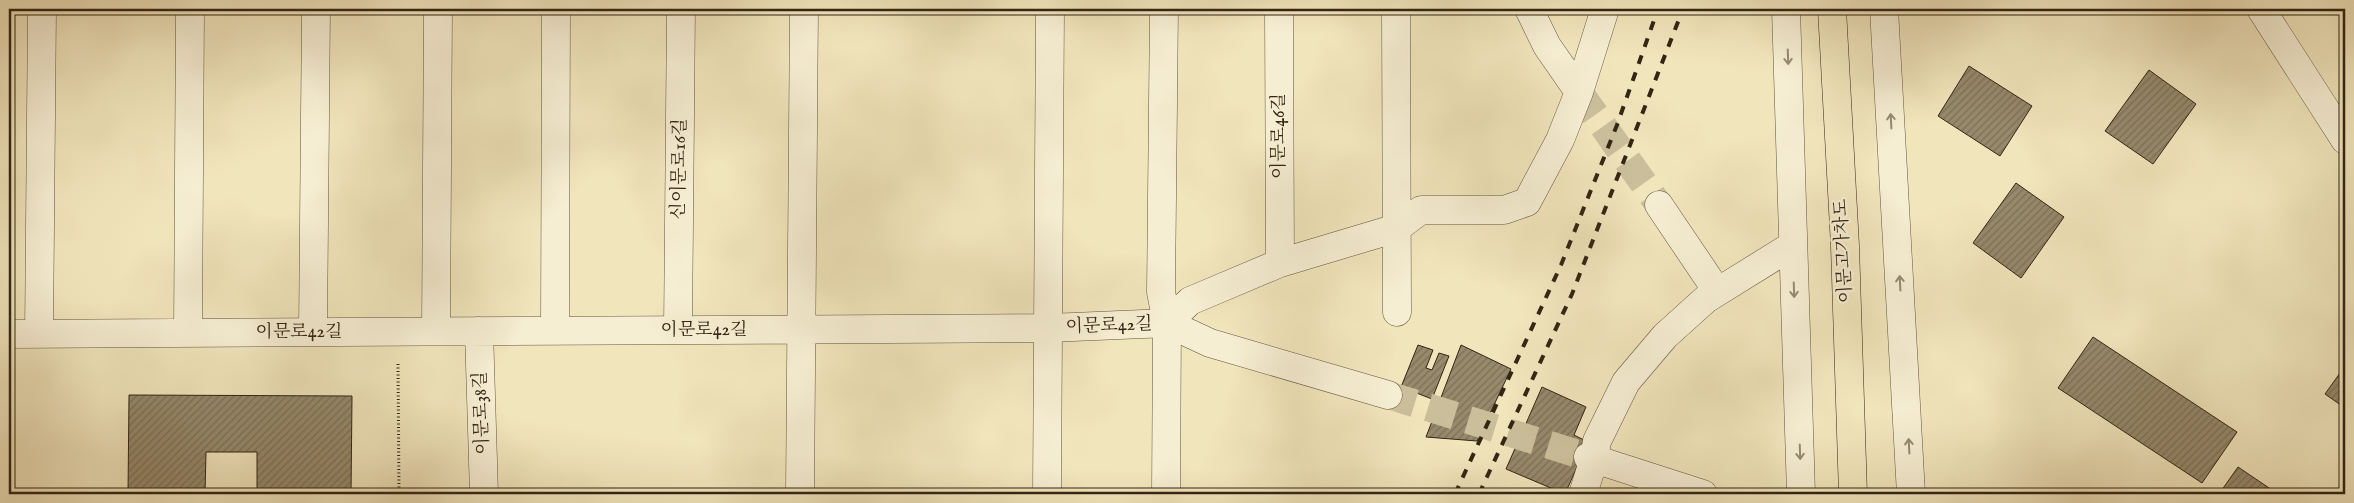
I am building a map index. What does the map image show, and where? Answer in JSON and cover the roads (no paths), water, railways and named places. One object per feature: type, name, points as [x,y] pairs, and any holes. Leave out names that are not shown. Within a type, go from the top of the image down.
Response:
[{"type":"main road","name":"이문고가차도","points":[[1832,9],[1845,246],[1853,494]]},
{"type":"street","points":[[39,334],[42,9]]},
{"type":"street","points":[[188,333],[190,9]]},
{"type":"street","points":[[313,332],[316,9]]},
{"type":"street","points":[[436,331],[438,9]]},
{"type":"street","points":[[555,331],[556,9]]},
{"type":"street","name":"신이문로16길","points":[[678,330],[681,9]]},
{"type":"street","points":[[800,494],[803,329],[804,9]]},
{"type":"street","points":[[1047,494],[1050,9]]},
{"type":"street","points":[[1164,9],[1161,292],[1167,324],[1166,494]]},
{"type":"street","name":"이문로46길","points":[[1279,9],[1280,263]]},
{"type":"street","points":[[1396,9],[1397,312]]},
{"type":"street","points":[[1529,9],[1547,46],[1579,92]]},
{"type":"street","points":[[1167,324],[1190,301],[1280,263],[1397,228],[1420,210],[1504,210],[1527,202],[1560,140],[1579,92],[1605,9]]},
{"type":"street","points":[[1786,9],[1801,494]]},
{"type":"street","points":[[1884,9],[1911,494]]},
{"type":"street","points":[[2261,9],[2345,140]]},
{"type":"street","points":[[1658,205],[1717,291]]},
{"type":"street","points":[[1583,494],[1597,441],[1626,382],[1665,336],[1706,298],[1793,244]]},
{"type":"street","name":"이문로42길","points":[[9,334],[1049,328],[1167,324],[1210,343],[1388,395]]},
{"type":"street","name":"이문로38길","points":[[479,331],[484,494]]},
{"type":"street","points":[[1591,458],[1703,494]]},
{"type":"tunnel","points":[[1579,92],[1659,205]]},
{"type":"tunnel","points":[[1388,395],[1588,457]]},
{"type":"railway","points":[[1455,494],[1561,265],[1617,125],[1658,9]]},
{"type":"railway","points":[[1479,494],[1572,294],[1683,9]]},
{"type":"railway","points":[[2338,9],[2345,21]]}]
